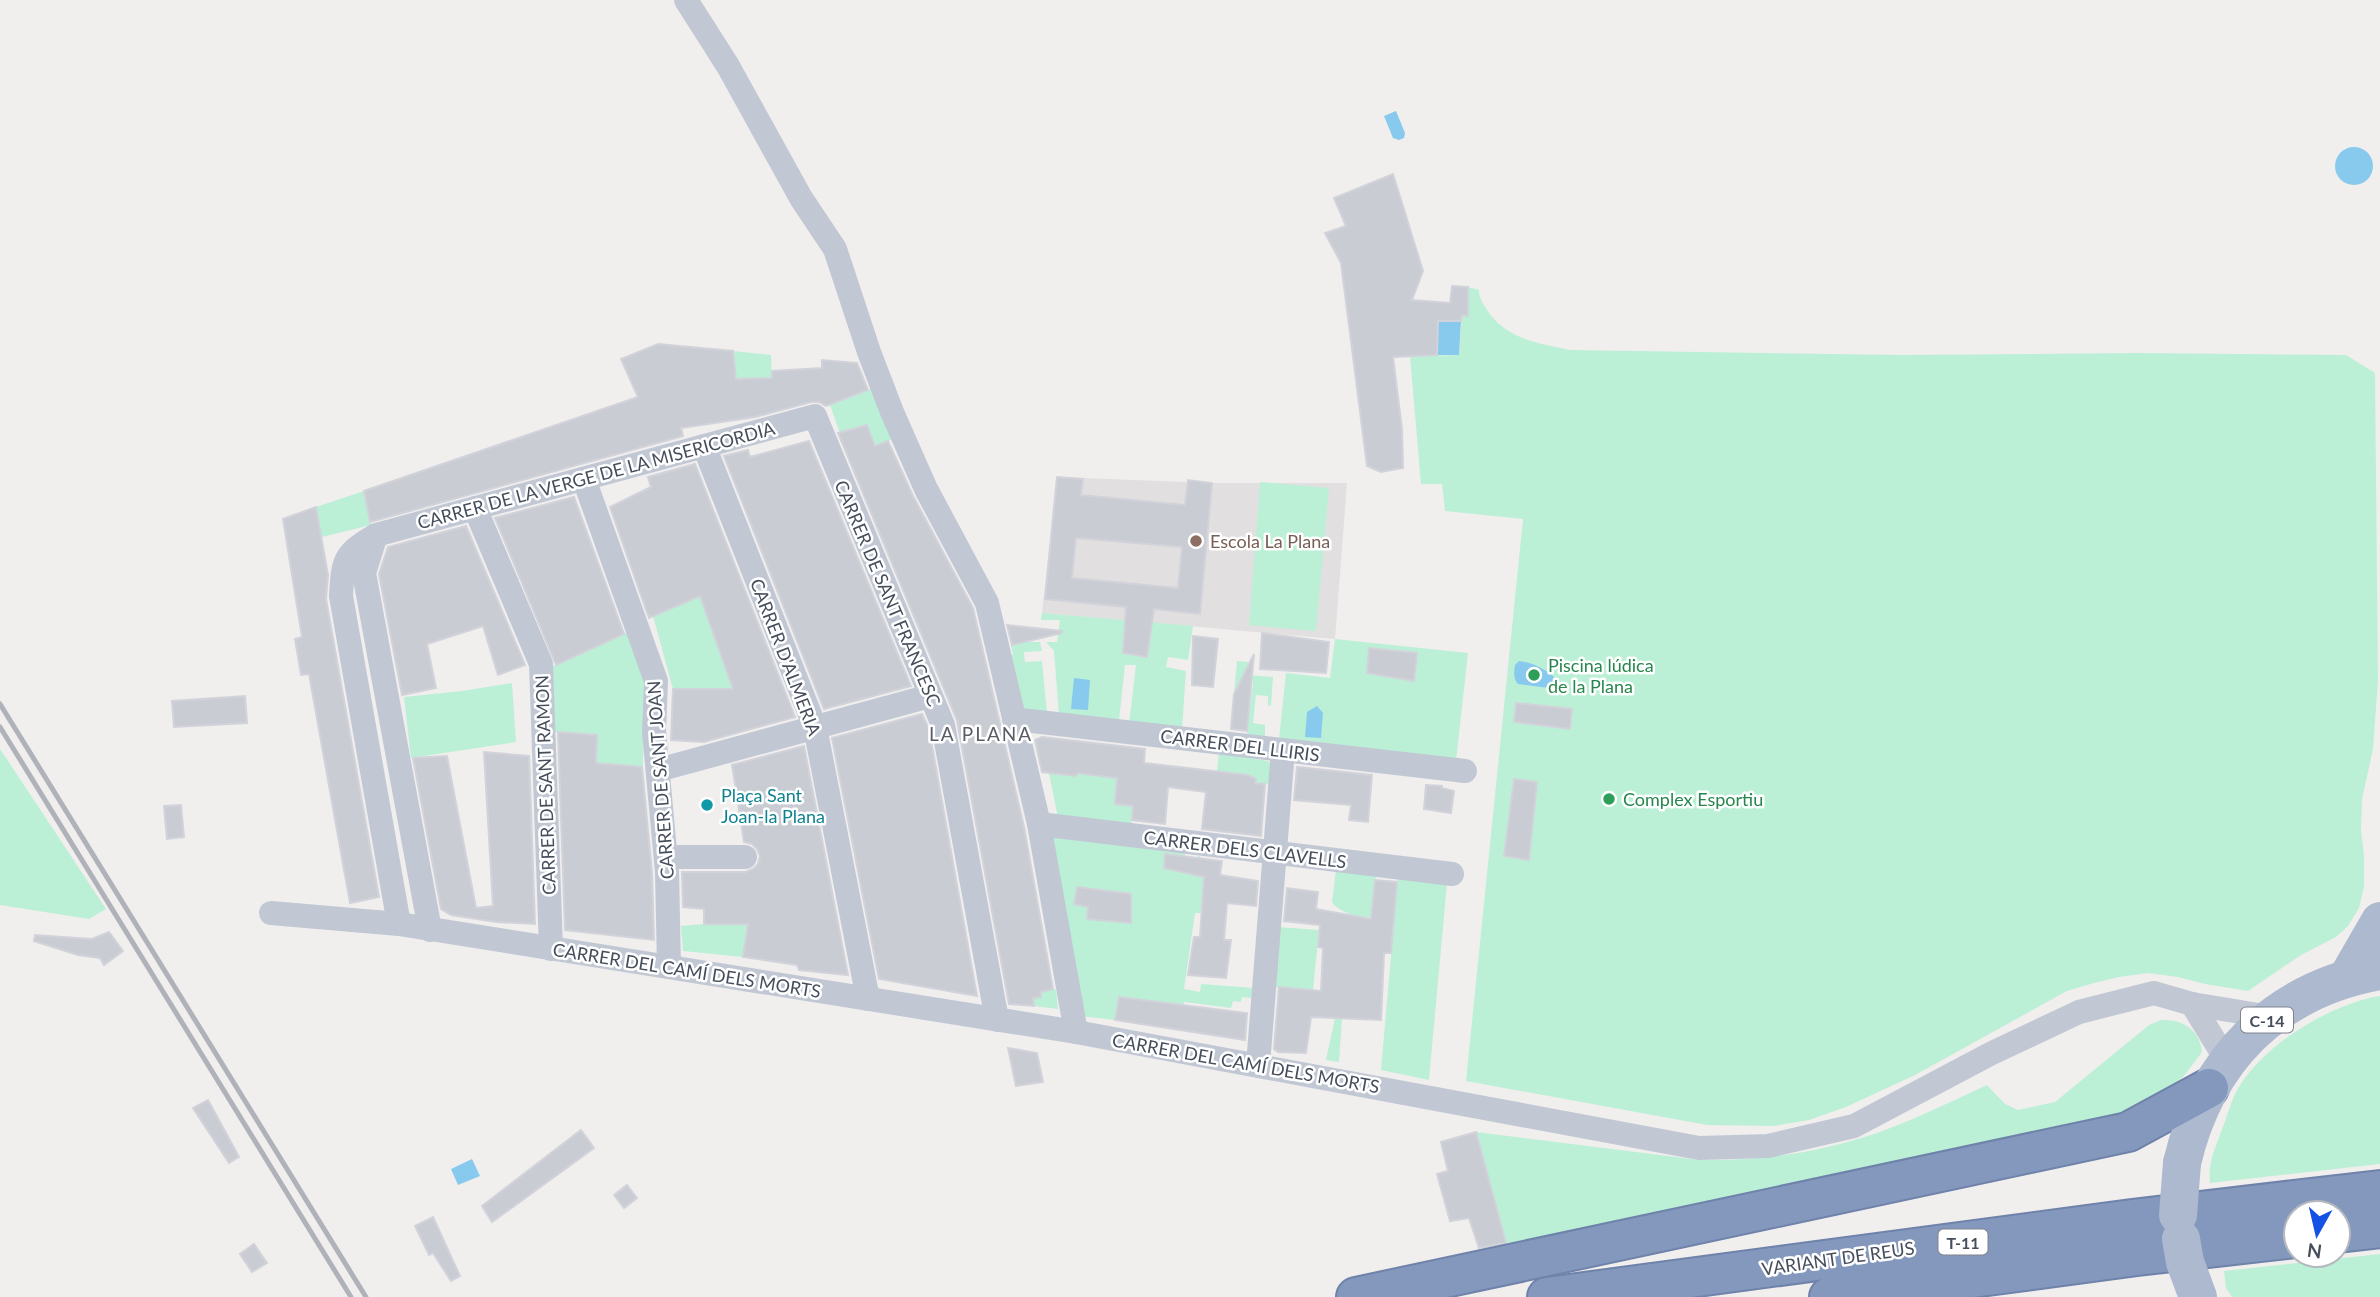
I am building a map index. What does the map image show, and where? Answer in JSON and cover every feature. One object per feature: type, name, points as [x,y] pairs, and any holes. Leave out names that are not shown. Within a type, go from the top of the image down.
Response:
[{"type":"highway","points":[[1356,1297],[2128,1132],[2218,1075]]},
{"type":"highway","name":"VARIANT DE REUS","points":[[1547,1297],[2132,1219],[2380,1190]]},
{"type":"highway","points":[[2352,1231],[2380,1228]]},
{"type":"highway","name":"T-11","points":[[1829,1297],[2282,1240]]},
{"type":"main road","name":"C-14","points":[[2198,1297],[2185,1262],[2179,1202],[2182,1163],[2192,1125],[2218,1075],[2247,1038],[2294,1001],[2364,974],[2380,921]]},
{"type":"street","points":[[686,0],[728,66],[802,198],[835,249],[869,352],[897,423],[926,489],[987,603],[1039,824],[1076,1032]]},
{"type":"street","name":"CARRER DE LA VERGE DE LA MISERICORDIA","points":[[353,570],[376,534],[815,416]]},
{"type":"street","name":"CARRER DE SANT FRANCESC","points":[[815,416],[943,725],[998,1020]]},
{"type":"street","name":"CARRER D'ALMERIA","points":[[704,446],[815,727],[868,999]]},
{"type":"street","name":"CARRER DE SANT JOAN","points":[[584,478],[656,681],[654,732],[666,857],[669,967]]},
{"type":"street","name":"CARRER DE SANT RAMON","points":[[475,508],[541,664],[551,949]]},
{"type":"street","points":[[353,570],[341,596],[399,924]]},
{"type":"street","points":[[353,570],[430,930]]},
{"type":"street","points":[[658,770],[930,696]]},
{"type":"street","name":"CARRER DEL LLIRIS","points":[[1014,719],[1465,771]]},
{"type":"street","points":[[1258,1065],[1283,750]]},
{"type":"street","name":"CARRER DELS CLAVELLS","points":[[1039,824],[1452,874]]},
{"type":"street","points":[[666,857],[746,857]]},
{"type":"street","name":"CARRER DEL CAMÍ DELS MORTS","points":[[271,913],[399,924],[1076,1032],[1699,1148],[1768,1146],[1854,1126],[1992,1053],[2079,1012],[2154,993],[2192,1004],[2271,1017]]},
{"type":"street","points":[[2192,1004],[2218,1075]]},
{"type":"shaded area","name":"Escola La Plana","points":[[1057,477],[1212,483],[1347,483],[1335,639],[1042,613]]},
{"type":"green space","points":[[1468,287],[1479,290],[1487,310],[1503,328],[1535,342],[1570,350],[1901,355],[2346,355],[2375,373],[2378,680],[2373,749],[2362,799],[2364,887],[2359,908],[2348,926],[2336,937],[2301,955],[2248,991],[2148,973],[2119,977],[2067,991],[1915,1075],[1846,1107],[1809,1120],[1774,1126],[1707,1125],[1466,1081],[1523,519],[1445,511],[1442,484],[1421,484],[1410,356],[1459,355],[1462,315],[1468,315]]},
{"type":"green space","points":[[733,351],[771,355],[772,378],[748,378],[737,386]]},
{"type":"green space","points":[[874,387],[896,438],[875,446],[840,433],[830,405]]},
{"type":"green space","points":[[1260,482],[1329,488],[1316,631],[1249,625]]},
{"type":"green space","points":[[364,491],[371,525],[322,537],[316,507]]},
{"type":"green space","points":[[700,596],[733,689],[673,689],[653,616]]},
{"type":"green space","points":[[1042,613],[1193,626],[1188,660],[1168,657],[1166,667],[1186,671],[1182,729],[1129,724],[1136,665],[1125,665],[1119,720],[1059,715],[1054,651],[1046,642],[1057,642],[1060,620],[1041,620]]},
{"type":"green space","points":[[628,632],[644,675],[643,767],[596,763],[597,735],[554,732],[552,667]]},
{"type":"green space","points":[[1335,639],[1468,653],[1456,761],[1279,739],[1286,673],[1330,678]]},
{"type":"green space","points":[[1040,642],[1042,651],[1024,652],[1025,662],[1042,661],[1047,713],[1019,711],[1006,658],[1013,654],[1011,646]]},
{"type":"green space","points":[[1237,661],[1248,662],[1248,675],[1273,677],[1271,706],[1268,705],[1268,696],[1256,695],[1253,723],[1265,725],[1265,737],[1247,734],[1253,682],[1241,680],[1234,694]]},
{"type":"green space","points":[[512,683],[516,742],[411,758],[404,697]]},
{"type":"green space","points":[[0,749],[106,909],[89,919],[0,905]]},
{"type":"green space","points":[[1219,752],[1271,763],[1273,785],[1255,783],[1248,775],[1217,771]]},
{"type":"green space","points":[[1077,772],[1117,778],[1115,804],[1133,806],[1131,828],[1058,818],[1049,773],[1076,776]]},
{"type":"green space","points":[[1048,837],[1185,853],[1184,871],[1196,872],[1200,856],[1198,876],[1210,878],[1202,913],[1195,913],[1184,989],[1200,992],[1201,984],[1254,988],[1252,998],[1242,997],[1241,1002],[1233,1001],[1231,1008],[1184,1002],[1179,1031],[1159,1026],[1163,1003],[1119,997],[1115,1020],[1080,1016]]},
{"type":"green space","points":[[1336,870],[1376,874],[1373,903],[1382,919],[1342,911],[1332,902]]},
{"type":"green space","points":[[1398,876],[1447,883],[1429,1080],[1381,1070]]},
{"type":"green space","points":[[748,924],[743,957],[683,951],[681,926]]},
{"type":"green space","points":[[1278,927],[1319,930],[1313,990],[1275,987]]},
{"type":"green space","points":[[1056,989],[1058,1009],[1034,1006],[1033,998],[1041,997],[1041,992]]},
{"type":"green space","points":[[2380,996],[2380,1164],[2210,1183],[2212,1157],[2234,1096],[2259,1061],[2277,1045],[2317,1018],[2339,1008]]},
{"type":"green space","points":[[1335,1018],[1342,1018],[1339,1062],[1326,1060]]},
{"type":"green space","points":[[2161,1020],[2176,1021],[2189,1027],[2198,1038],[2202,1052],[2184,1076],[2131,1119],[1507,1249],[1476,1132],[1700,1160],[1788,1154],[1874,1134],[1987,1085],[2005,1104],[2018,1110],[2055,1102],[2149,1025]]},
{"type":"green space","points":[[2380,1254],[2380,1297],[2232,1297],[2226,1288],[2224,1271],[2282,1265],[2282,1269],[2352,1269],[2352,1257]]},
{"type":"water","points":[[1396,111],[1405,133],[1404,138],[1399,140],[1393,138],[1384,116]]},
{"type":"water","points":[[2354,147],[2368,152],[2373,166],[2368,180],[2354,185],[2340,180],[2335,166],[2340,152]]},
{"type":"water","points":[[1438,321],[1461,321],[1459,355],[1437,355]]},
{"type":"water","name":"Piscina lúdica de la Plana","points":[[1519,661],[1548,672],[1555,678],[1554,685],[1549,688],[1518,684],[1514,672]]},
{"type":"water","points":[[1074,678],[1090,680],[1088,710],[1071,709]]},
{"type":"water","points":[[1317,706],[1323,713],[1321,738],[1305,737],[1307,712]]},
{"type":"water","points":[[472,1159],[480,1176],[458,1185],[451,1169]]},
{"type":"building","points":[[1393,174],[1423,271],[1412,300],[1450,303],[1452,286],[1468,287],[1468,316],[1462,315],[1461,321],[1438,321],[1437,355],[1393,357],[1402,429],[1403,468],[1381,472],[1367,466],[1341,263],[1325,233],[1346,226],[1334,198]]},
{"type":"building","points":[[658,344],[733,351],[736,379],[772,378],[772,371],[822,368],[822,360],[857,363],[868,390],[826,406],[811,402],[755,417],[681,428],[683,436],[370,522],[364,491],[638,397],[621,359]]},
{"type":"building","points":[[867,425],[875,446],[888,441],[913,496],[973,608],[1024,827],[1053,989],[1041,992],[1041,997],[1033,998],[1034,1006],[1009,1004],[957,720],[838,433]]},
{"type":"building","points":[[809,441],[911,686],[824,709],[724,456],[748,450],[750,457]]},
{"type":"building","points":[[695,464],[795,717],[704,742],[671,740],[673,689],[733,689],[700,596],[649,618],[610,507],[651,487],[648,477]]},
{"type":"building","points":[[1057,477],[1083,479],[1081,495],[1185,505],[1188,480],[1212,483],[1200,614],[1154,609],[1147,657],[1123,653],[1126,607],[1045,599]],"holes":[[[1076,538],[1182,547],[1178,588],[1072,578]]]},
{"type":"building","points":[[574,497],[624,634],[556,665],[495,518]]},
{"type":"building","points":[[316,507],[328,575],[326,599],[379,897],[350,903],[309,674],[301,675],[295,639],[302,637],[283,519]]},
{"type":"building","points":[[466,526],[525,665],[498,675],[483,626],[427,644],[436,688],[402,695],[379,574],[388,547]]},
{"type":"building","points":[[1007,625],[1062,631],[1062,633],[1012,645]]},
{"type":"building","points":[[1262,633],[1329,642],[1326,673],[1260,669]]},
{"type":"building","points":[[1193,636],[1218,639],[1213,687],[1192,685]]},
{"type":"building","points":[[1369,648],[1417,653],[1414,681],[1367,673]]},
{"type":"building","points":[[1254,654],[1247,731],[1231,729],[1234,694]]},
{"type":"building","points":[[245,696],[247,723],[174,727],[172,701]]},
{"type":"building","points":[[1516,703],[1572,709],[1570,729],[1514,722]]},
{"type":"building","points":[[922,714],[929,729],[977,996],[879,979],[832,738]]},
{"type":"building","points":[[558,732],[597,735],[596,763],[642,767],[652,873],[654,940],[565,930]]},
{"type":"building","points":[[1042,737],[1145,749],[1144,763],[1248,775],[1256,779],[1255,783],[1265,784],[1261,836],[1202,829],[1206,792],[1168,787],[1165,824],[1132,820],[1133,806],[1115,804],[1117,778],[1042,772],[1035,740]]},
{"type":"building","points":[[804,746],[848,975],[799,970],[797,965],[743,957],[748,924],[704,924],[704,909],[683,907],[682,872],[745,872],[758,864],[760,856],[757,849],[744,842],[732,765]]},
{"type":"building","points":[[484,752],[529,756],[535,924],[496,922],[451,915],[441,909],[413,758],[447,756],[476,908],[493,906]]},
{"type":"building","points":[[1297,767],[1372,775],[1368,822],[1349,820],[1351,805],[1294,800]]},
{"type":"building","points":[[1514,779],[1537,782],[1529,860],[1504,856]]},
{"type":"building","points":[[1426,785],[1442,786],[1454,791],[1451,813],[1424,809]]},
{"type":"building","points":[[181,805],[184,837],[167,839],[164,806]]},
{"type":"building","points":[[1165,854],[1222,861],[1220,875],[1258,881],[1256,906],[1227,903],[1224,940],[1231,940],[1226,978],[1188,975],[1194,937],[1200,937],[1204,877],[1164,868]]},
{"type":"building","points":[[1375,880],[1397,882],[1391,953],[1384,953],[1381,1020],[1311,1017],[1306,1053],[1278,1052],[1274,1049],[1279,987],[1321,991],[1323,948],[1318,947],[1320,925],[1284,921],[1287,888],[1318,892],[1316,909],[1371,919]]},
{"type":"building","points":[[1077,887],[1131,894],[1131,923],[1087,919],[1088,907],[1074,904]]},
{"type":"building","points":[[109,932],[123,951],[104,965],[100,958],[78,955],[34,941],[35,935],[92,939]]},
{"type":"building","points":[[1119,997],[1247,1013],[1245,1040],[1115,1020]]},
{"type":"building","points":[[1008,1048],[1037,1053],[1043,1082],[1016,1086]]},
{"type":"building","points":[[208,1100],[239,1157],[229,1163],[193,1108]]},
{"type":"building","points":[[581,1130],[594,1148],[492,1222],[482,1206]]},
{"type":"building","points":[[1476,1132],[1506,1243],[1479,1248],[1469,1218],[1450,1221],[1437,1174],[1448,1171],[1441,1142]]},
{"type":"building","points":[[627,1185],[637,1198],[624,1208],[614,1195]]},
{"type":"building","points":[[433,1217],[460,1276],[451,1281],[433,1253],[429,1255],[415,1226]]},
{"type":"building","points":[[254,1244],[267,1263],[252,1272],[240,1254]]},
{"type":"railway","points":[[0,704],[366,1297]]},
{"type":"railway","points":[[0,727],[351,1297]]},
{"type":"place","name":"Escola La Plana","points":[[1196,541]]},
{"type":"place","name":"Piscina lúdica de la Plana","points":[[1534,675]]},
{"type":"place","name":"Complex Esportiu","points":[[1609,799]]},
{"type":"place","name":"Plaça Sant Joan-la Plana","points":[[707,805]]},
{"type":"district","name":"LA PLANA","points":[[981,733]]}]
